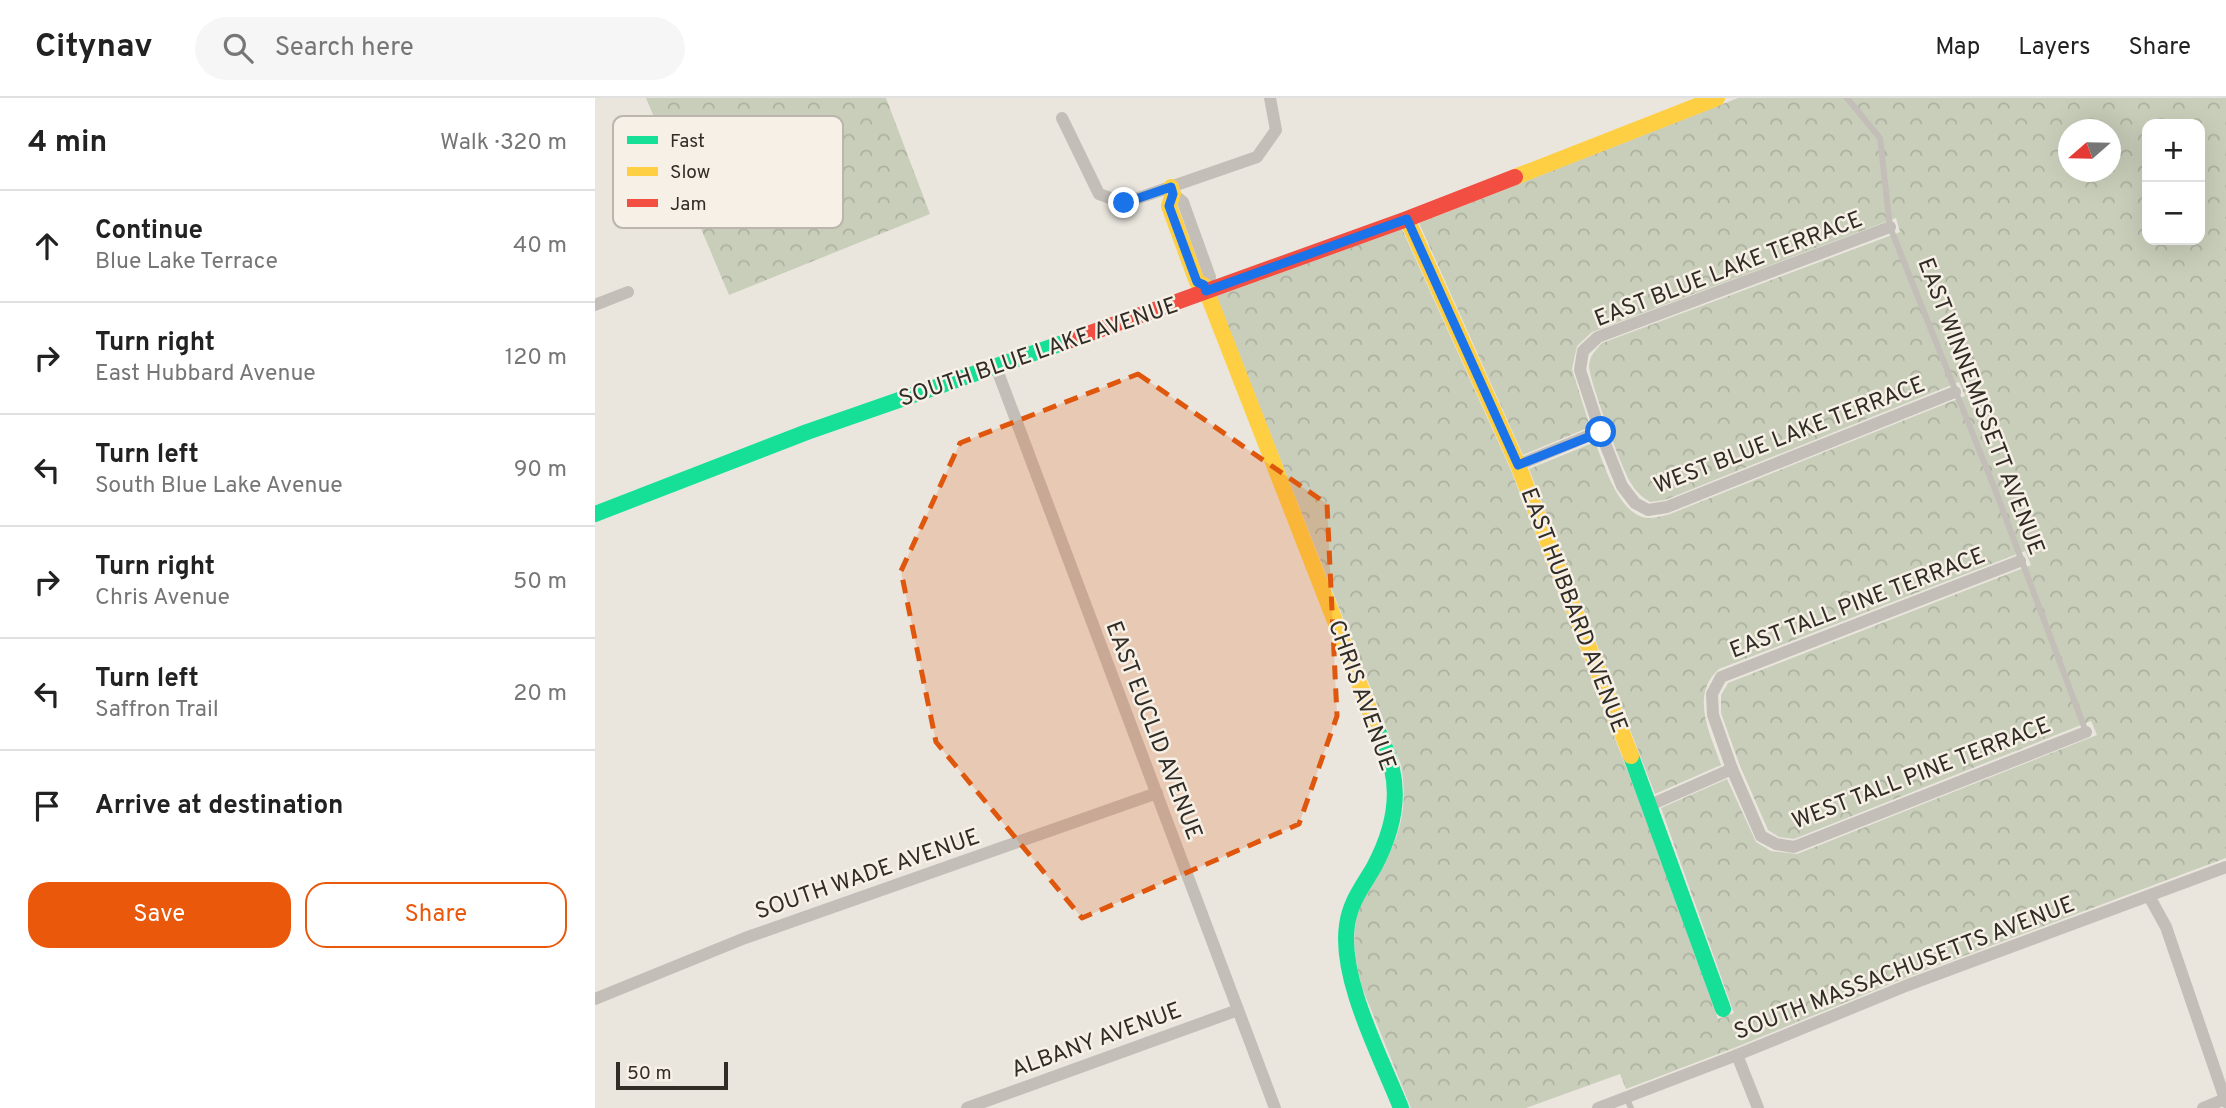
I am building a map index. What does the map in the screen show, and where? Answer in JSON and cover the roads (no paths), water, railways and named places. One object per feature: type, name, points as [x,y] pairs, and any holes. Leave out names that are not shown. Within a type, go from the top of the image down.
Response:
[{"type":"street","points":[[1062,118],[1098,194],[1124,203],[1172,190],[1258,158],[1276,130],[1270,98]]},
{"type":"street","name":"SOUTH BLUE LAKE AVENUE","points":[[595,513],[807,432],[996,367],[1205,288],[1407,219],[1717,98]]},
{"type":"street","name":"CHRIS AVENUE","points":[[1172,190],[1169,206],[1197,282],[1205,288],[1392,767],[1396,786],[1393,825],[1386,844],[1352,904],[1346,942],[1349,974],[1355,993],[1401,1108]]},
{"type":"street","name":"EAST HUBBARD AVENUE","points":[[1407,219],[1518,465],[1650,804],[1723,1009]]},
{"type":"street","name":"EAST BLUE LAKE TERRACE","points":[[1601,432],[1580,370],[1583,351],[1598,337],[1890,227]]},
{"type":"street","points":[[595,305],[628,292]]},
{"type":"street","name":"EAST EUCLID AVENUE","points":[[996,367],[1275,1108]]},
{"type":"street","name":"WEST BLUE LAKE TERRACE","points":[[1601,432],[1622,486],[1635,503],[1648,510],[1667,507],[1955,392]]},
{"type":"street","points":[[1518,465],[1601,432]]},
{"type":"street","name":"EAST TALL PINE TERRACE","points":[[1731,769],[1713,715],[1712,694],[1721,677],[2021,561]]},
{"type":"street","name":"WEST TALL PINE TERRACE","points":[[1731,769],[1761,836],[1776,844],[1794,846],[2086,732]]},
{"type":"street","points":[[1650,804],[1731,769]]},
{"type":"street","name":"SOUTH WADE AVENUE","points":[[595,999],[745,938],[1157,793]]},
{"type":"street","name":"SOUTH MASSACHUSETTS AVENUE","points":[[1598,1108],[1629,1102],[1908,985],[2226,867]]},
{"type":"street","points":[[2150,895],[2166,927],[2225,1101],[2203,1108]]},
{"type":"street","name":"ALBANY AVENUE","points":[[967,1108],[1238,1010]]},
{"type":"street","points":[[1737,1055],[1758,1108]]},
{"type":"lane","name":"EAST WINNEMISSETT AVENUE","points":[[1847,98],[1880,138],[1890,227],[1996,492],[2086,732]]}]
